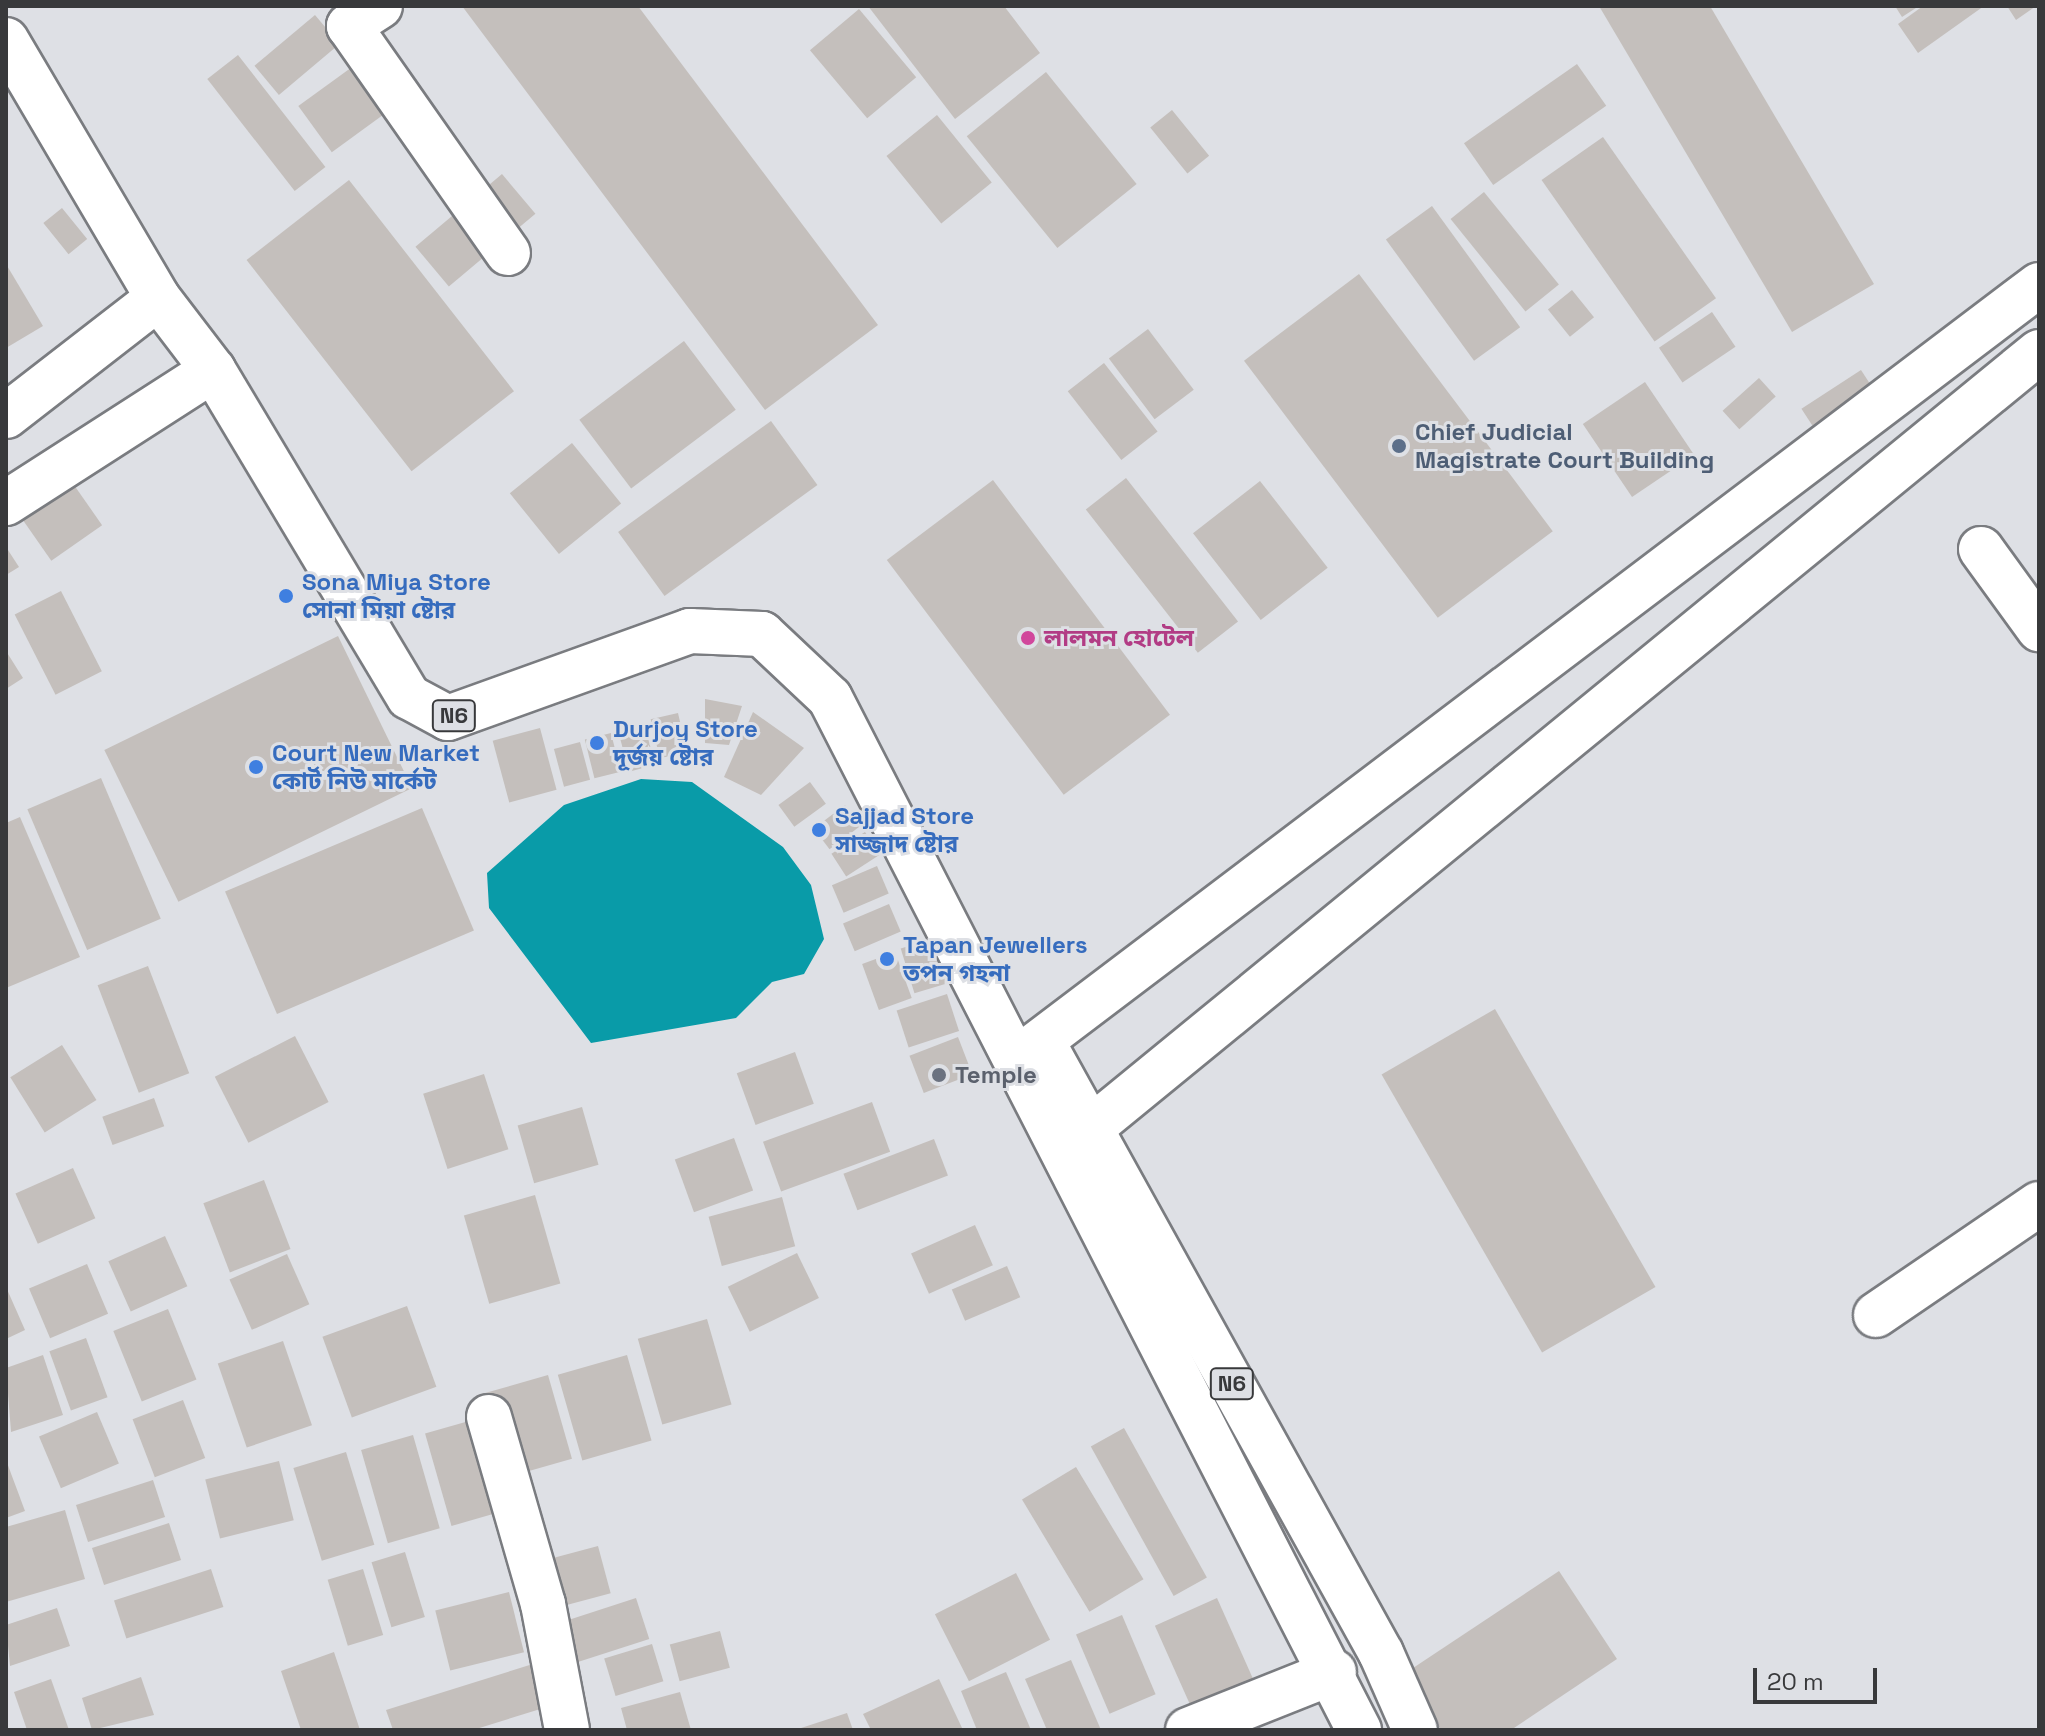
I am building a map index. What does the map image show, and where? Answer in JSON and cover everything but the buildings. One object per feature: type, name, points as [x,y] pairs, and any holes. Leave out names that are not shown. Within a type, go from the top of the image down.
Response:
[{"type":"main road","points":[[6,18],[7,6]]},
{"type":"main road","points":[[380,6],[349,26],[508,253]]},
{"type":"main road","name":"N6","points":[[6,40],[158,298],[213,370],[409,697],[448,718],[690,631],[762,634],[830,698],[1030,1050],[1077,1140],[1334,1672],[1359,1730]]},
{"type":"main road","points":[[1030,1050],[2039,285]]},
{"type":"main road","points":[[6,416],[158,298]]},
{"type":"main road","points":[[1077,1140],[2039,352]]},
{"type":"main road","points":[[6,503],[213,370]]},
{"type":"main road","points":[[1981,549],[2039,629]]},
{"type":"main road","name":"N6","points":[[1077,1140],[1381,1653],[1415,1730]]},
{"type":"main road","points":[[1876,1315],[2039,1204]]},
{"type":"main road","points":[[489,1417],[543,1604],[567,1730]]},
{"type":"main road","points":[[1188,1730],[1334,1672]]},
{"type":"water","points":[[641,779],[692,782],[783,847],[811,885],[824,939],[804,974],[772,982],[736,1018],[591,1043],[489,908],[487,873],[564,805]]},
{"type":"place","name":"Chief Judicial Magistrate Court Building","points":[[1399,446]]},
{"type":"place","name":"Sona Miya Store সোনা মিয়া ষ্টোর","points":[[286,596]]},
{"type":"place","name":"লালমন হোটেল","points":[[1028,638]]},
{"type":"place","name":"Durjoy Store দূর্জয় ষ্টোর","points":[[597,743]]},
{"type":"place","name":"Court New Market কোর্ট নিউ মার্কেট","points":[[256,767]]},
{"type":"place","name":"Sajjad Store সাজ্জাদ ষ্টোর","points":[[819,830]]},
{"type":"place","name":"Tapan Jewellers তপন গহনা","points":[[887,959]]},
{"type":"place","name":"Temple","points":[[939,1075]]}]
